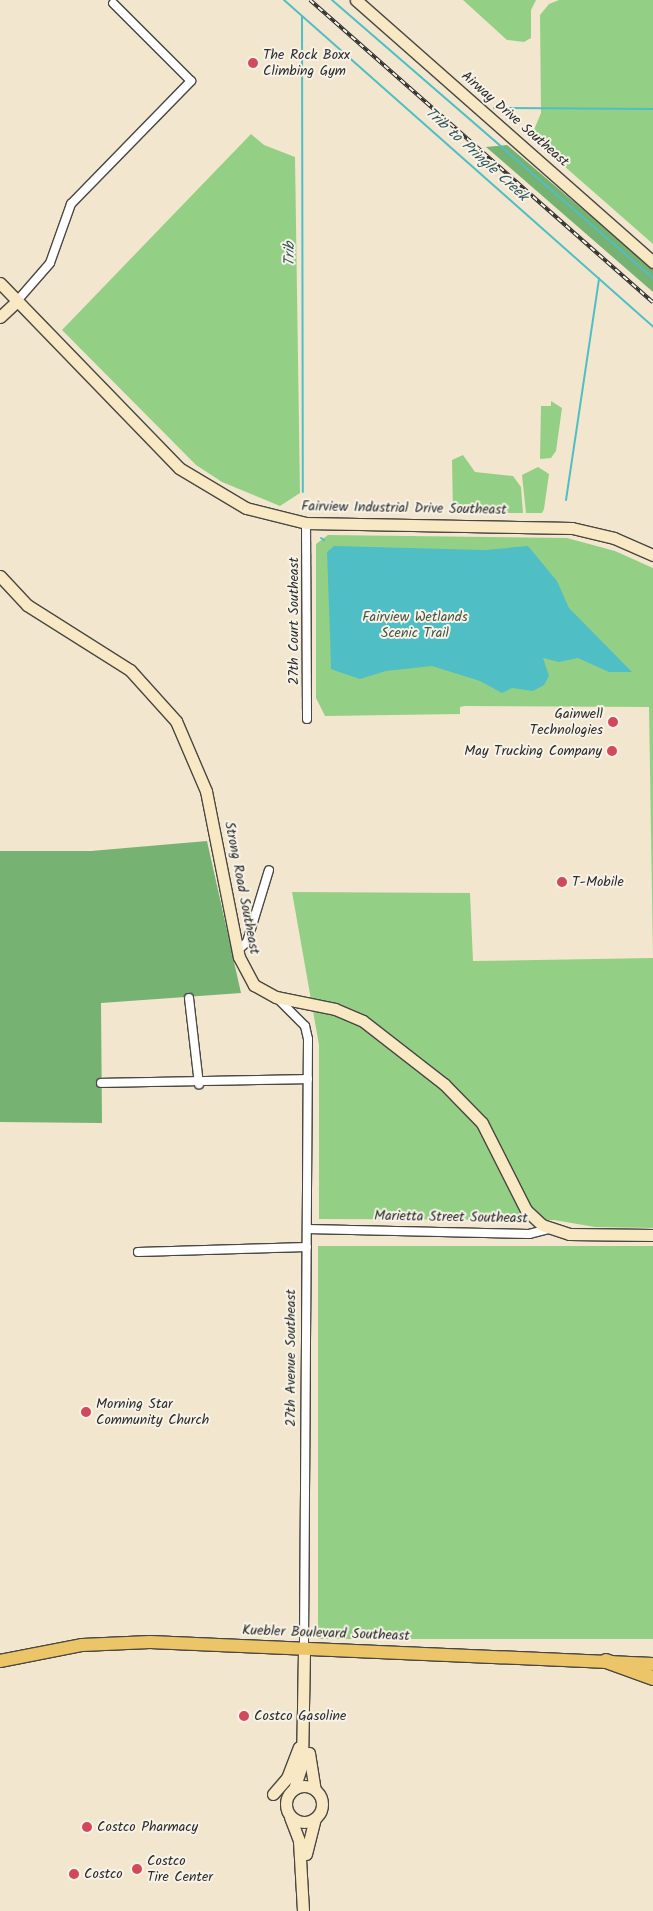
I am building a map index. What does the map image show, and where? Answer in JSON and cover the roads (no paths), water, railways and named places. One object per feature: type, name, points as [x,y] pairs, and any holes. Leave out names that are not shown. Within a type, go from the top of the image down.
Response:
[{"type":"highway","points":[[606,1661],[653,1678]]},
{"type":"main road","name":"Kuebler Boulevard Southeast","points":[[0,1661],[53,1649],[122,1642],[304,1647],[653,1664]]},
{"type":"street","name":"Airway Drive Southeast","points":[[356,0],[653,262]]},
{"type":"street","points":[[0,317],[50,264],[71,204],[191,81],[113,3]]},
{"type":"street","name":"Fairview Industrial Drive Southeast","points":[[0,283],[188,475],[246,508],[306,523],[549,525],[614,538],[653,555]]},
{"type":"street","name":"27th Court Southeast","points":[[306,523],[307,719]]},
{"type":"street","name":"Strong Road Southeast","points":[[0,576],[27,606],[135,674],[176,721],[206,791],[238,950],[250,980],[276,997],[335,1009],[363,1021],[463,1100],[482,1123],[526,1210],[549,1229]]},
{"type":"street","points":[[238,950],[247,942],[269,870]]},
{"type":"street","name":"27th Avenue Southeast","points":[[276,997],[308,1031],[304,1732],[302,1765],[294,1789]]},
{"type":"street","points":[[189,998],[199,1084]]},
{"type":"street","points":[[102,1084],[199,1084],[308,1079]]},
{"type":"street","name":"Marietta Street Southeast","points":[[307,1229],[529,1234],[549,1229],[653,1235]]},
{"type":"street","points":[[138,1252],[307,1247]]},
{"type":"street","points":[[273,1794],[291,1770],[304,1732]]},
{"type":"street","name":"27th Avenue Southeast","points":[[304,1732],[315,1790]]},
{"type":"street","points":[[303,1883],[308,1834],[322,1804],[315,1790],[294,1789],[286,1801],[290,1817],[298,1834],[303,1883],[303,1911]]},
{"type":"street","points":[[290,1817],[304,1822],[314,1819]]},
{"type":"water","points":[[334,546],[485,550],[528,546],[557,581],[569,608],[632,672],[609,672],[578,658],[559,662],[543,658],[549,676],[544,685],[533,691],[512,688],[502,693],[480,681],[432,666],[386,671],[360,679],[331,669],[327,552]]},
{"type":"waterway","name":"Trib to Pringle Creek","points":[[284,0],[653,327]]},
{"type":"waterway","name":"Trib to Pringle Creek","points":[[332,0],[653,278]]},
{"type":"waterway","name":"Trib","points":[[302,17],[303,492]]},
{"type":"waterway","points":[[494,108],[653,109]]},
{"type":"waterway","name":"Trib","points":[[566,500],[599,278]]},
{"type":"railway","points":[[310,0],[653,302]]},
{"type":"place","name":"The Rock Boxx Climbing Gym","points":[[253,63]]},
{"type":"place","name":"Gainwell Technologies","points":[[613,722]]},
{"type":"place","name":"May Trucking Company","points":[[612,751]]},
{"type":"place","name":"T-Mobile","points":[[562,882]]},
{"type":"place","name":"Morning Star Community Church","points":[[86,1412]]},
{"type":"place","name":"Costco Gasoline","points":[[244,1716]]},
{"type":"place","name":"Costco Pharmacy","points":[[87,1827]]},
{"type":"place","name":"Costco Tire Center","points":[[137,1869]]},
{"type":"place","name":"Costco","points":[[74,1874]]},
{"type":"park label","name":"Fairview Wetlands Scenic Trail","points":[[415,626]]}]
